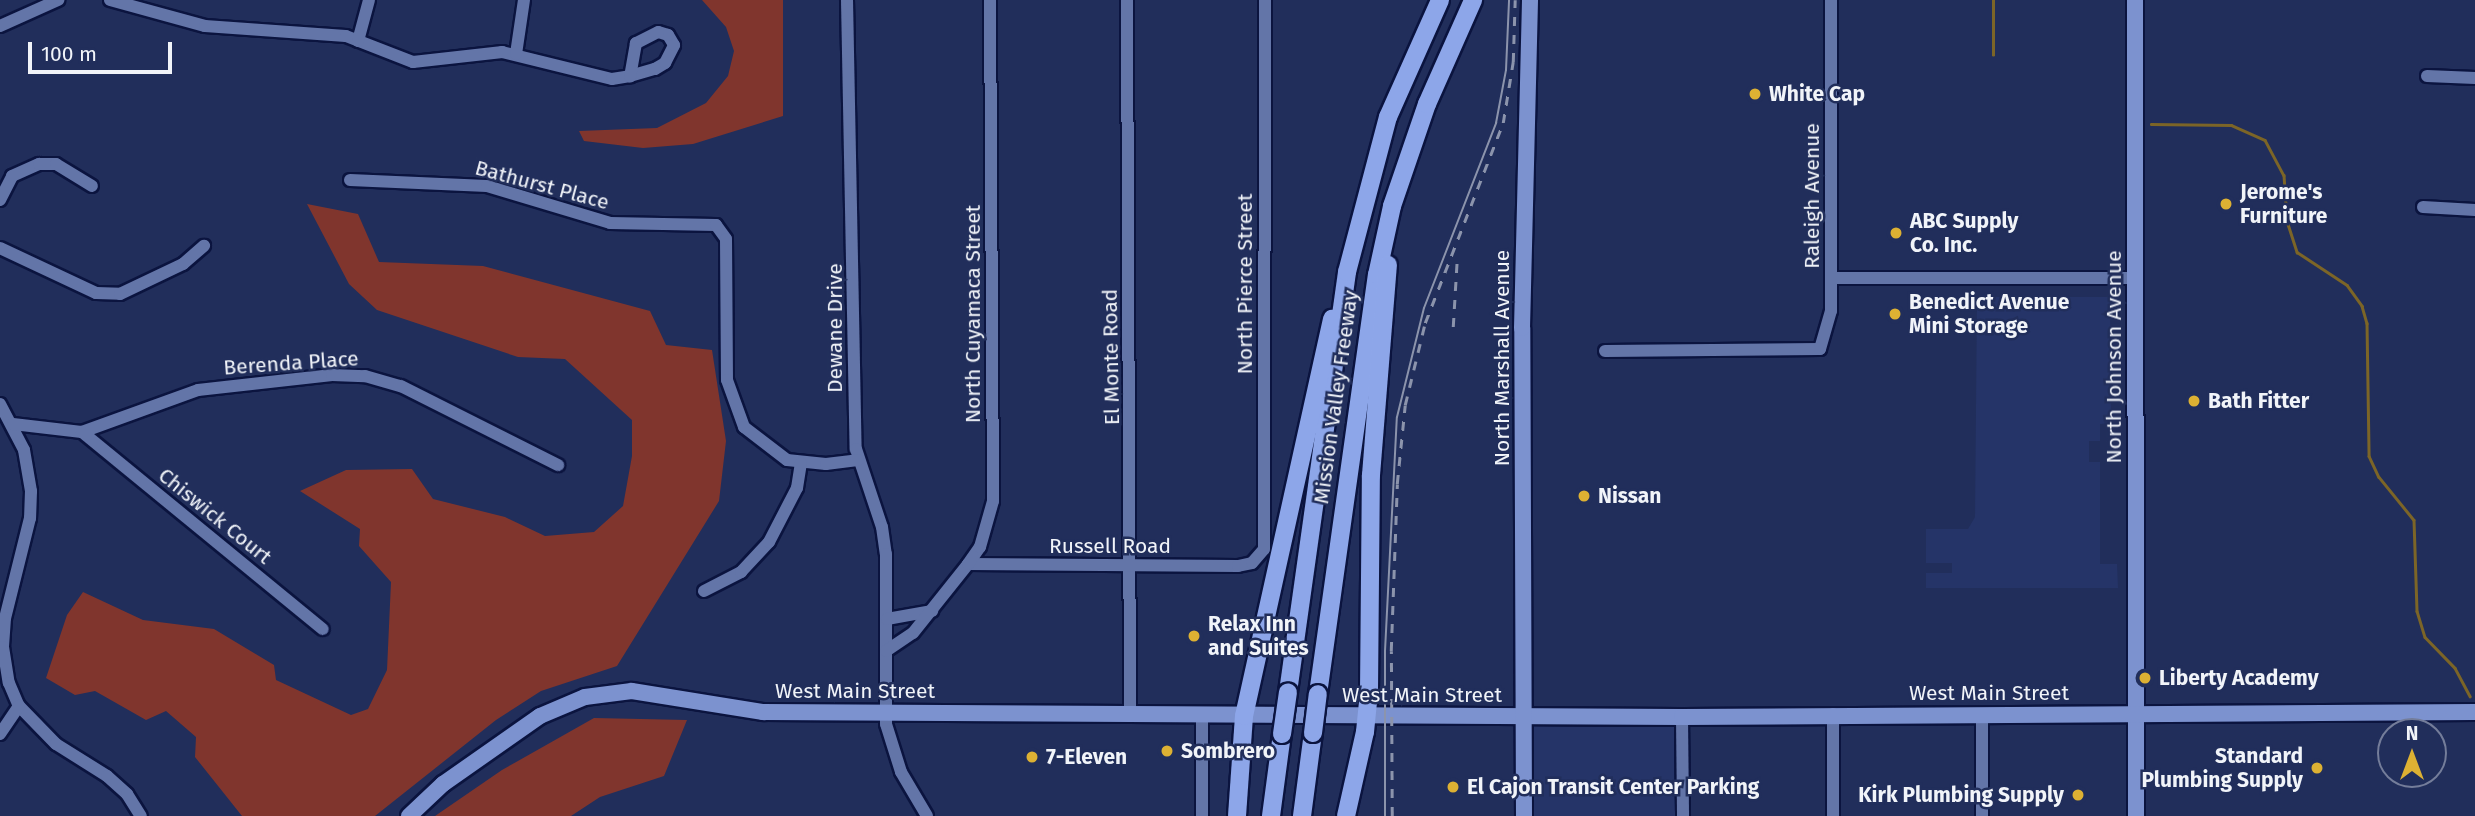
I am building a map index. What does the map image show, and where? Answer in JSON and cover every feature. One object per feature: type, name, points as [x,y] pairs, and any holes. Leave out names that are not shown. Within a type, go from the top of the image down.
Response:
[{"type":"highway","name":"Mission Valley Freeway","points":[[1271,816],[1347,272],[1388,117],[1440,0]]},
{"type":"highway","name":"Mission Valley Freeway","points":[[1302,816],[1369,318],[1392,206],[1427,104],[1473,0]]},
{"type":"highway","points":[[1346,816],[1367,716],[1371,475],[1392,206]]},
{"type":"highway","points":[[1237,816],[1244,716],[1314,387],[1347,272]]},
{"type":"main road","name":"North Marshall Avenue","points":[[1524,816],[1522,328],[1530,0]]},
{"type":"main road","name":"North Johnson Avenue","points":[[2135,0],[2136,816]]},
{"type":"main road","name":"West Main Street","points":[[410,816],[443,784],[526,724],[554,708],[600,694],[664,692],[763,712],[1682,717],[2475,712]]},
{"type":"street","points":[[0,26],[58,0]]},
{"type":"street","points":[[110,0],[205,26],[321,32],[358,41],[413,62],[516,54],[524,60],[599,78],[630,76]]},
{"type":"street","points":[[358,41],[369,0]]},
{"type":"street","points":[[516,54],[524,0]]},
{"type":"street","name":"Dewane Drive","points":[[848,0],[858,460],[882,527],[886,651]]},
{"type":"street","name":"North Cuyamaca Street","points":[[886,651],[913,633],[968,564],[980,547],[993,501],[990,0]]},
{"type":"street","name":"El Monte Road","points":[[1127,0],[1132,566],[1130,715]]},
{"type":"street","name":"North Pierce Street","points":[[1252,564],[1264,549],[1265,0]]},
{"type":"street","name":"Raleigh Avenue","points":[[1605,351],[1820,349],[1831,312],[1831,0]]},
{"type":"street","points":[[2427,76],[2475,78]]},
{"type":"street","points":[[0,200],[12,176],[39,163],[56,164],[92,186]]},
{"type":"street","name":"Bathurst Place","points":[[350,180],[488,186],[610,223],[708,222],[722,229],[727,256],[727,380],[733,406],[752,437],[787,460],[801,463]]},
{"type":"street","points":[[2423,207],[2475,210]]},
{"type":"street","points":[[0,248],[96,293],[120,294],[183,264],[204,246]]},
{"type":"street","points":[[1832,278],[2135,278]]},
{"type":"street","name":"Berenda Place","points":[[13,424],[82,432],[198,390],[332,375],[365,376],[401,386],[558,465]]},
{"type":"street","points":[[0,404],[13,424],[24,450],[31,491],[30,518],[3,633],[6,671],[19,706],[56,744],[85,760],[127,794],[141,816]]},
{"type":"street","name":"Chiswick Court","points":[[82,432],[323,629]]},
{"type":"street","points":[[704,591],[741,572],[769,542],[797,488],[801,463],[858,460]]},
{"type":"street","name":"Russell Road","points":[[968,564],[1252,564]]},
{"type":"street","points":[[887,619],[933,611]]},
{"type":"street","points":[[886,651],[884,712],[901,772],[927,816]]},
{"type":"street","points":[[0,734],[19,706]]},
{"type":"street","points":[[1833,714],[1833,816]]},
{"type":"street","points":[[1202,715],[1202,816]]},
{"type":"street","points":[[1982,716],[1982,816]]},
{"type":"street","points":[[1682,717],[1683,816]]},
{"type":"shaded area","points":[[702,0],[783,0],[783,116],[693,144],[643,148],[584,141],[579,131],[657,128],[706,103],[728,76],[734,51],[726,27]]},
{"type":"shaded area","points":[[307,204],[358,214],[379,262],[483,266],[650,311],[666,345],[712,350],[726,441],[719,501],[617,666],[541,691],[496,720],[375,816],[242,816],[195,757],[196,737],[166,711],[146,720],[95,691],[75,695],[46,678],[67,615],[83,592],[143,620],[214,629],[274,665],[276,680],[351,715],[368,709],[387,670],[391,582],[359,546],[360,529],[300,491],[346,470],[412,469],[433,499],[505,517],[545,536],[594,532],[623,506],[632,456],[632,420],[565,359],[518,357],[377,310],[349,284]]},
{"type":"shaded area","points":[[1977,297],[2110,297],[2111,423],[2100,424],[2100,441],[2089,441],[2089,462],[2100,462],[2100,564],[2117,564],[2118,588],[1926,588],[1926,573],[1952,573],[1952,563],[1926,563],[1926,529],[1968,529],[1975,517]]},
{"type":"shaded area","points":[[594,718],[687,720],[664,776],[600,797],[571,816],[435,816],[502,770]]},
{"type":"shaded area","points":[[1677,721],[1676,816],[1517,816],[1517,723]]},
{"type":"waterway","points":[[1993,0],[1993,55]]},
{"type":"waterway","points":[[2151,124],[2231,125],[2265,140],[2284,175],[2287,221],[2297,252],[2347,285],[2362,306],[2367,323],[2369,456],[2379,477],[2414,520],[2417,611],[2425,637],[2455,668],[2470,696]]},
{"type":"tram line","points":[[1385,816],[1385,651],[1397,417],[1424,308],[1496,123],[1506,70],[1509,0]]},
{"type":"railway","points":[[1392,816],[1391,651],[1397,484],[1405,405],[1425,323],[1503,123],[1513,62],[1515,0]]},
{"type":"railway","points":[[1453,327],[1457,259]]},
{"type":"place","name":"White Cap","points":[[1755,94]]},
{"type":"place","name":"Jerome's Furniture","points":[[2226,204]]},
{"type":"place","name":"ABC Supply Co. Inc.","points":[[1896,233]]},
{"type":"place","name":"Benedict Avenue Mini Storage","points":[[1895,314]]},
{"type":"place","name":"Bath Fitter","points":[[2194,401]]},
{"type":"place","name":"Nissan","points":[[1584,496]]},
{"type":"place","name":"Relax Inn and Suites","points":[[1194,636]]},
{"type":"place","name":"Liberty Academy","points":[[2145,678]]},
{"type":"place","name":"Sombrero","points":[[1167,751]]},
{"type":"place","name":"7-Eleven","points":[[1032,757]]},
{"type":"place","name":"Standard Plumbing Supply","points":[[2317,768]]},
{"type":"place","name":"El Cajon Transit Center Parking","points":[[1453,787]]},
{"type":"place","name":"Kirk Plumbing Supply","points":[[2078,795]]}]
